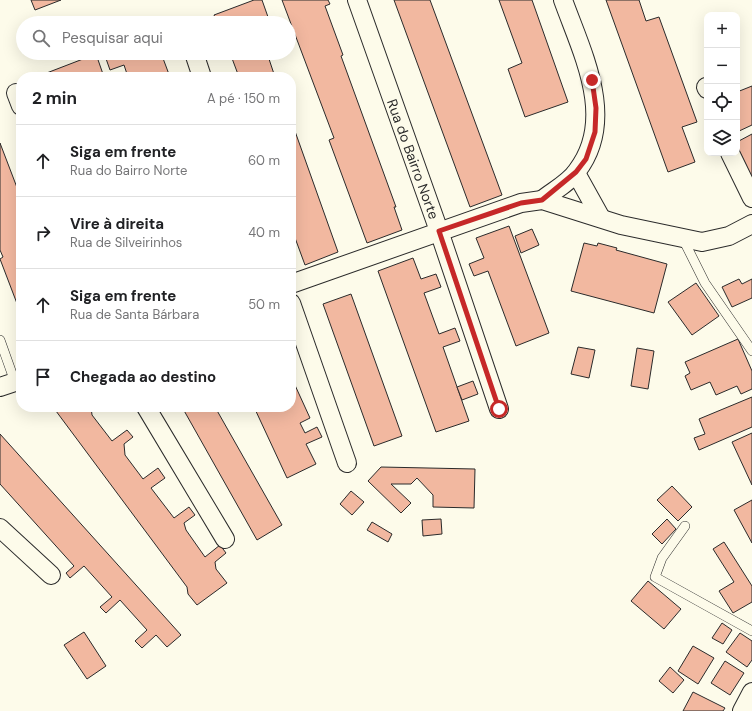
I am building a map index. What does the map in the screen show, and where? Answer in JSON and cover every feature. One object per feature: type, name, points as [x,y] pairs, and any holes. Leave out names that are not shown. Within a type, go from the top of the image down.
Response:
[{"type":"street","name":"Rua do Bairro Norte","points":[[357,0],[439,231],[499,409]]},
{"type":"street","points":[[542,200],[576,172],[586,159],[595,132],[596,108],[592,80],[563,0]]},
{"type":"street","points":[[196,60],[200,72]]},
{"type":"street","points":[[731,156],[752,198]]},
{"type":"street","points":[[576,172],[601,218]]},
{"type":"street","points":[[296,282],[521,203],[542,200],[622,225],[702,242],[729,236],[752,224]]},
{"type":"street","points":[[296,317],[347,463]]},
{"type":"street","points":[[149,412],[226,539]]},
{"type":"street","points":[[0,528],[51,575]]},
{"type":"street","points":[[742,711],[752,692]]},
{"type":"lane","points":[[682,238],[705,283],[752,350]]},
{"type":"lane","points":[[0,340],[12,383]]},
{"type":"lane","points":[[685,526],[662,558],[655,576],[752,631]]},
{"type":"building","points":[[31,0],[61,0],[35,10]]},
{"type":"building","points":[[254,0],[262,0],[268,16],[214,16]]},
{"type":"building","points":[[282,0],[328,0],[330,4],[325,6],[343,55],[341,56],[396,207],[394,207],[402,230],[367,243],[329,140],[334,138],[296,37],[296,16],[288,16]]},
{"type":"building","points":[[394,0],[430,0],[502,195],[470,207]]},
{"type":"building","points":[[499,0],[532,0],[568,102],[525,117],[508,69],[522,63]]},
{"type":"building","points":[[606,0],[639,0],[646,21],[659,17],[697,122],[682,127],[695,162],[668,172]]},
{"type":"building","points":[[80,60],[98,60],[102,72],[49,72]]},
{"type":"building","points":[[106,60],[164,60],[168,72],[126,72],[124,65],[110,70]]},
{"type":"building","points":[[233,60],[269,60],[273,72],[237,72]]},
{"type":"building","points":[[752,86],[752,125],[740,131],[740,120],[740,91]]},
{"type":"building","points":[[296,134],[338,252],[305,265],[296,241]]},
{"type":"building","points":[[752,134],[751,178],[740,156],[740,140]]},
{"type":"building","points":[[0,143],[16,185],[16,301],[0,259],[3,257],[0,250]]},
{"type":"building","points":[[509,226],[549,333],[516,346],[488,271],[474,276],[469,264],[484,258],[476,238]]},
{"type":"building","points":[[532,229],[539,245],[521,253],[515,236]]},
{"type":"building","points":[[584,243],[597,246],[598,243],[617,248],[616,250],[667,264],[654,313],[571,291]]},
{"type":"building","points":[[413,258],[421,279],[436,274],[441,287],[424,293],[439,334],[455,328],[460,341],[443,347],[469,421],[436,432],[378,271]]},
{"type":"building","points":[[739,279],[742,284],[752,279],[752,298],[732,307],[722,287]]},
{"type":"building","points":[[696,283],[719,316],[692,335],[668,302]]},
{"type":"building","points":[[351,294],[402,436],[374,446],[323,304]]},
{"type":"building","points":[[738,339],[752,371],[752,389],[741,394],[737,386],[716,395],[710,382],[691,390],[685,376],[690,373],[685,362]]},
{"type":"building","points":[[578,347],[595,350],[589,378],[571,374]]},
{"type":"building","points":[[637,348],[654,351],[648,389],[631,386]]},
{"type":"building","points":[[473,381],[478,394],[462,400],[457,387]]},
{"type":"building","points":[[296,387],[310,418],[300,423],[305,433],[317,427],[322,437],[306,444],[316,464],[287,478],[256,412],[296,412]]},
{"type":"building","points":[[752,397],[752,427],[699,450],[694,438],[705,434],[699,419]]},
{"type":"building","points":[[57,412],[92,412],[92,415],[112,441],[127,430],[133,437],[124,444],[125,455],[143,479],[158,468],[165,478],[151,488],[174,518],[189,507],[195,515],[184,523],[186,530],[205,557],[220,545],[226,553],[215,562],[216,569],[227,583],[197,605],[188,594],[187,587]]},
{"type":"building","points":[[185,412],[218,412],[282,525],[257,540]]},
{"type":"building","points":[[752,433],[752,485],[732,442]]},
{"type":"building","points":[[0,434],[181,635],[167,647],[156,635],[142,648],[135,641],[147,630],[120,600],[106,613],[100,607],[112,597],[84,566],[70,578],[66,573],[74,566],[0,484]]},
{"type":"building","points":[[381,467],[475,469],[474,508],[433,507],[433,495],[417,478],[411,484],[391,484],[411,503],[401,513],[368,481]]},
{"type":"building","points":[[672,486],[692,507],[678,521],[657,500]]},
{"type":"building","points":[[351,491],[364,502],[352,515],[340,504]]},
{"type":"building","points":[[752,500],[752,543],[734,510]]},
{"type":"building","points":[[441,519],[442,534],[423,536],[422,520]]},
{"type":"building","points":[[667,519],[676,529],[662,544],[652,534]]},
{"type":"building","points":[[372,522],[392,534],[388,542],[367,530]]},
{"type":"building","points":[[724,542],[752,586],[752,602],[733,613],[719,591],[734,582],[713,549]]},
{"type":"building","points":[[648,581],[681,609],[664,629],[631,601]]},
{"type":"building","points":[[722,623],[732,630],[723,644],[712,638]]},
{"type":"building","points":[[84,632],[106,666],[87,679],[64,645]]},
{"type":"building","points":[[740,633],[752,641],[752,660],[747,667],[726,652]]},
{"type":"building","points":[[693,646],[714,658],[698,684],[678,671]]},
{"type":"building","points":[[725,661],[744,673],[730,695],[711,683]]},
{"type":"building","points":[[670,667],[684,680],[673,693],[659,681]]},
{"type":"building","points":[[693,692],[725,708],[723,711],[683,711]]},
{"type":"route","points":[[499,409],[439,231],[521,203],[542,200],[570,178],[586,159],[595,132],[596,108],[592,80]]}]
